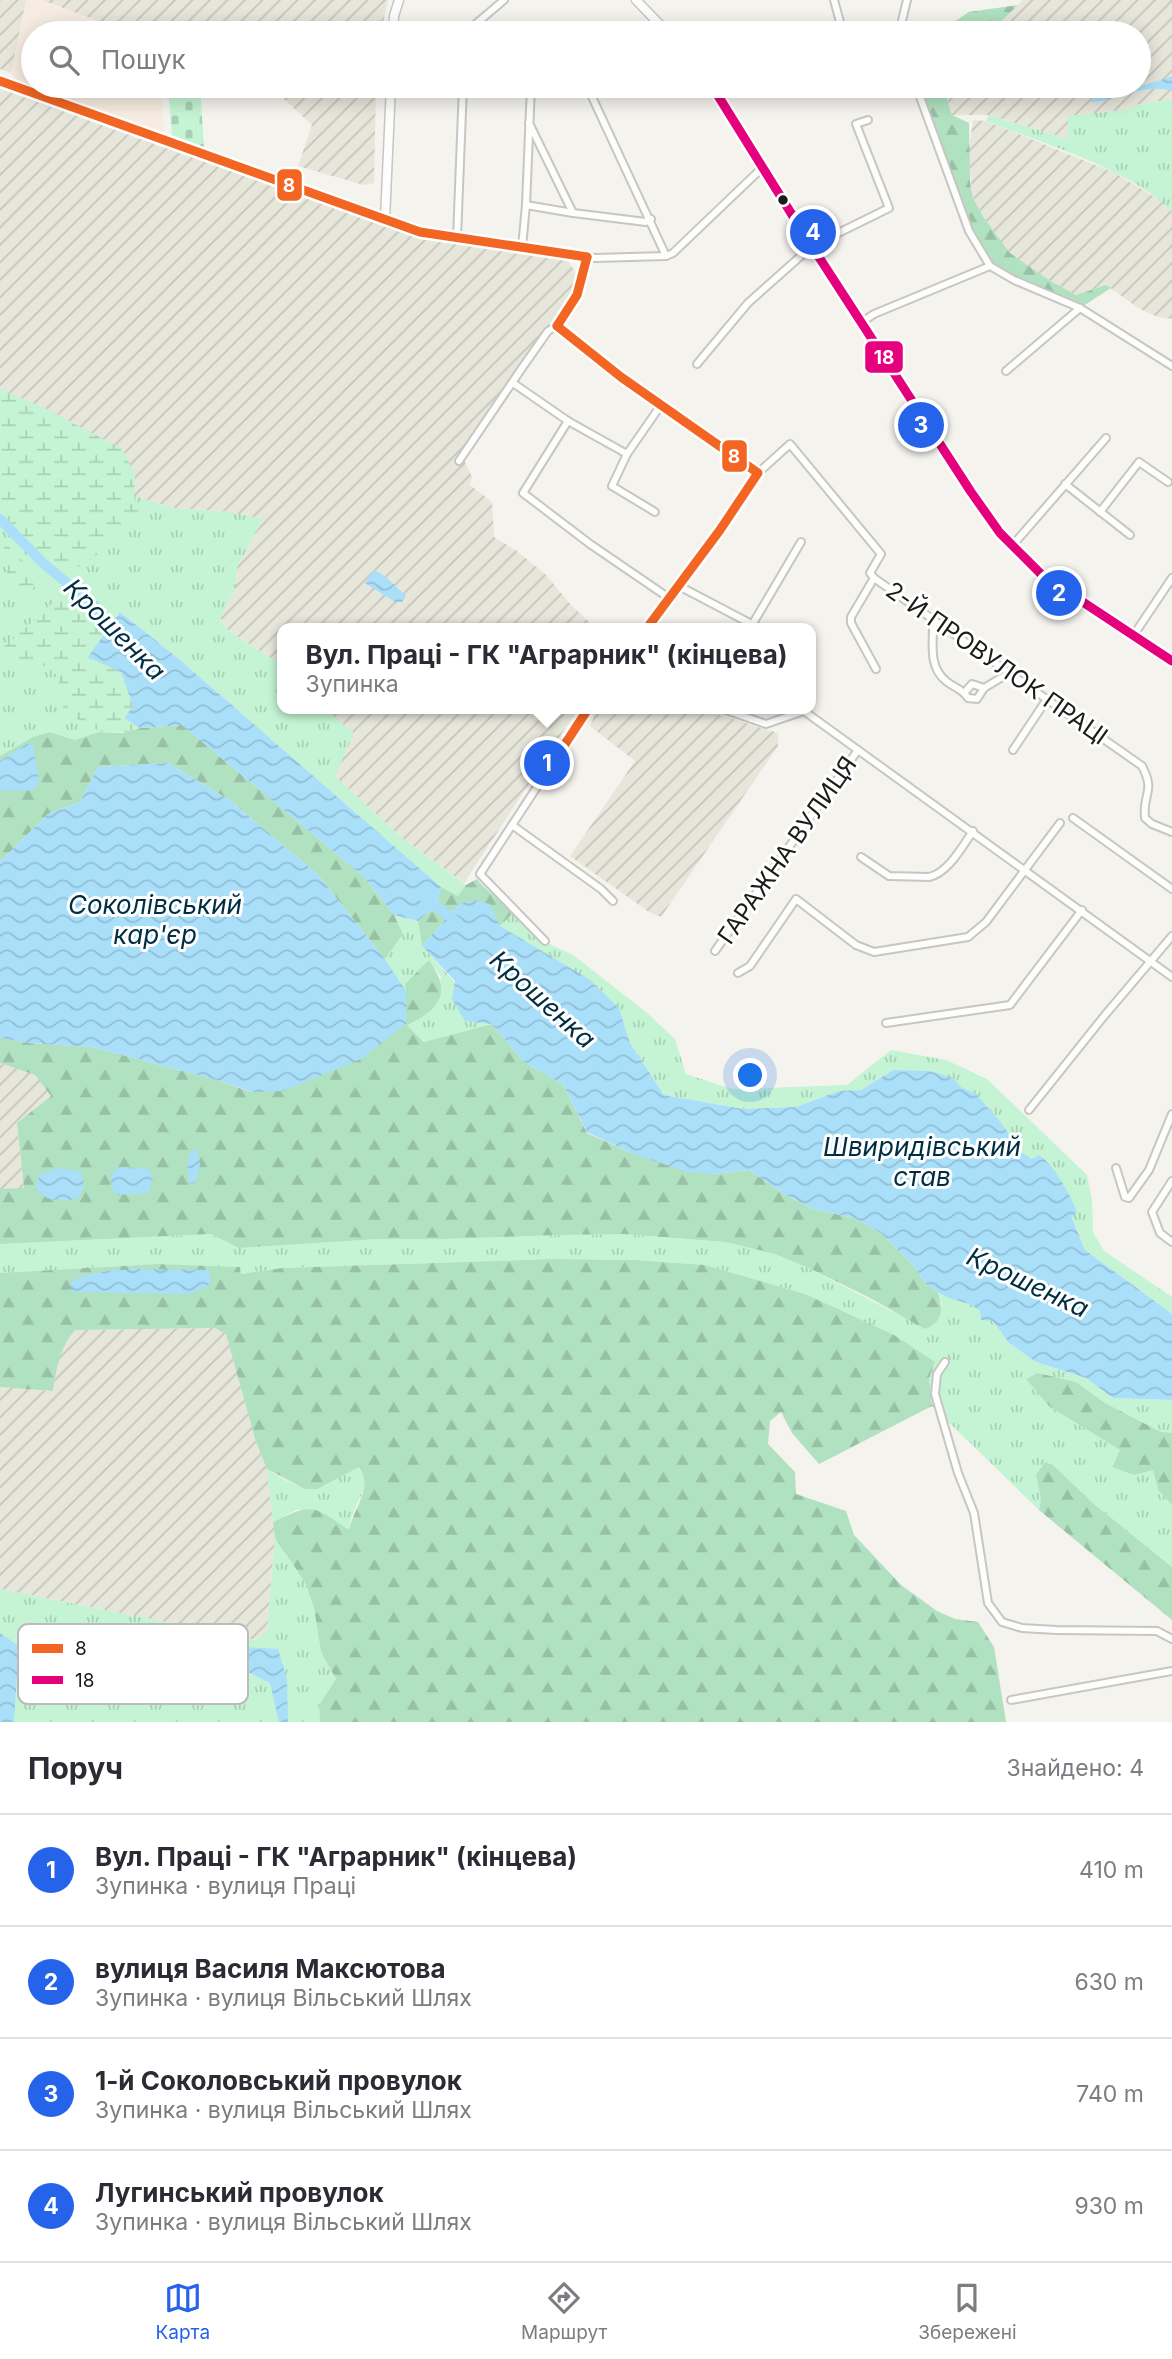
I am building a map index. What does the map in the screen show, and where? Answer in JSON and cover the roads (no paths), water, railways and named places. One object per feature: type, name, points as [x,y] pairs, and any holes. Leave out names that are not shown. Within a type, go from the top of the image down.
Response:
[{"type":"street","points":[[394,21],[398,0]]},
{"type":"street","points":[[479,21],[504,0]]},
{"type":"street","points":[[636,0],[656,21]]},
{"type":"street","points":[[834,0],[840,21]]},
{"type":"street","points":[[902,21],[907,0]]},
{"type":"street","points":[[0,81],[21,89]]},
{"type":"street","points":[[48,98],[420,232],[587,257],[666,256],[673,253],[763,167]]},
{"type":"street","points":[[386,219],[391,98]]},
{"type":"street","points":[[457,238],[463,98]]},
{"type":"street","points":[[522,247],[530,98]]},
{"type":"street","points":[[593,98],[666,256]]},
{"type":"street","points":[[720,98],[988,517],[1012,546],[1042,575],[1172,661]]},
{"type":"street","points":[[920,98],[969,230],[990,266],[1014,280],[1080,308],[1172,366]]},
{"type":"street","points":[[697,364],[748,303],[812,246],[889,208],[856,124],[868,120]]},
{"type":"street","points":[[529,123],[573,213]]},
{"type":"street","points":[[526,205],[646,222],[651,219]]},
{"type":"street","points":[[459,461],[548,331],[557,326],[577,295],[587,257]]},
{"type":"street","points":[[862,322],[874,314],[990,266]]},
{"type":"street","points":[[1006,371],[1080,308]]},
{"type":"street","points":[[557,326],[661,405],[758,473],[650,623]]},
{"type":"street","points":[[513,383],[568,421],[628,454]]},
{"type":"street","points":[[655,512],[612,486],[628,454],[661,405]]},
{"type":"street","points":[[568,421],[523,493],[668,598]]},
{"type":"street","points":[[1012,546],[1106,438]]},
{"type":"street","name":"2-Й ПРОВУЛОК ПРАЦІ","points":[[758,473],[790,444],[881,554],[870,573],[874,578],[1142,766],[1150,781],[1144,807],[1145,818],[1152,824],[1172,832]]},
{"type":"street","points":[[1100,512],[1139,462],[1168,482]]},
{"type":"street","points":[[1065,484],[1130,536]]},
{"type":"street","points":[[757,623],[801,542]]},
{"type":"street","points":[[874,578],[851,617],[851,623],[876,669]]},
{"type":"street","points":[[1133,636],[1172,578]]},
{"type":"street","points":[[678,586],[747,623]]},
{"type":"street","points":[[933,619],[934,667],[945,681],[965,692],[968,698],[977,699],[984,688],[1011,672]]},
{"type":"street","points":[[965,692],[972,684],[984,688]]},
{"type":"street","points":[[1013,750],[1047,699]]},
{"type":"street","points":[[545,941],[480,874],[585,714]]},
{"type":"street","points":[[737,714],[766,724],[795,714]]},
{"type":"street","points":[[808,714],[1172,977]]},
{"type":"street","name":"ГАРАЖНА ВУЛИЦЯ","points":[[715,951],[858,750]]},
{"type":"street","points":[[1073,818],[1172,889]]},
{"type":"street","points":[[738,973],[750,966],[796,899],[856,945],[874,953],[968,937],[986,922],[1060,823]]},
{"type":"street","points":[[512,825],[613,901]]},
{"type":"street","points":[[861,857],[889,876],[935,876],[973,831]]},
{"type":"street","points":[[886,1023],[1010,1005],[1082,910]]},
{"type":"street","points":[[1029,1110],[1172,936]]},
{"type":"street","points":[[1116,1168],[1122,1194],[1129,1198],[1149,1170],[1172,1114]]},
{"type":"street","points":[[1172,1181],[1152,1212],[1160,1233],[1172,1242]]},
{"type":"street","points":[[945,1362],[937,1374],[935,1394],[958,1473],[974,1513],[988,1603],[994,1613],[1002,1622],[1022,1628],[1157,1631],[1172,1639]]},
{"type":"street","points":[[1011,1700],[1172,1671]]},
{"type":"water","points":[[1172,76],[1172,91],[1151,90],[1151,83]]},
{"type":"water","points":[[1096,98],[1112,98],[1096,102],[1088,102]]},
{"type":"water","points":[[374,570],[385,576],[406,596],[402,602],[395,602],[365,583]]},
{"type":"water","points":[[120,612],[179,659],[441,887],[436,906],[418,921],[394,915],[363,876],[182,725],[140,728],[124,718],[133,706],[121,672],[88,657]]},
{"type":"water","points":[[27,744],[33,744],[39,782],[33,790],[0,791],[0,761]]},
{"type":"water","name":"Соколівський кар'єр","points":[[168,763],[231,801],[318,875],[385,959],[406,991],[406,1024],[361,1059],[283,1091],[252,1092],[92,1047],[28,1043],[0,1038],[0,862],[48,814],[80,802],[98,767]]},
{"type":"water","name":"Швиридівський став","points":[[475,900],[490,904],[500,926],[590,980],[619,1008],[630,1043],[664,1095],[743,1109],[796,1107],[839,1091],[861,1090],[893,1070],[930,1071],[953,1078],[961,1087],[976,1094],[1000,1121],[1021,1152],[1032,1159],[1039,1155],[1056,1172],[1077,1212],[1072,1218],[1085,1250],[1172,1314],[1172,1400],[1113,1398],[1086,1378],[1036,1362],[1009,1343],[993,1321],[981,1320],[980,1311],[972,1305],[946,1297],[927,1285],[913,1265],[881,1233],[857,1219],[811,1208],[784,1194],[749,1170],[713,1174],[687,1172],[631,1153],[587,1132],[563,1084],[524,1062],[492,1024],[465,1021],[452,999],[455,981],[422,946],[459,904]]},
{"type":"water","points":[[195,1149],[200,1162],[199,1170],[194,1183],[189,1184],[188,1160]]},
{"type":"water","points":[[121,1167],[149,1169],[153,1178],[149,1193],[117,1195],[111,1179],[113,1172]]},
{"type":"water","points":[[57,1168],[80,1171],[83,1185],[82,1193],[77,1199],[47,1198],[38,1191],[35,1185],[41,1174]]},
{"type":"water","points":[[132,1269],[209,1270],[211,1282],[205,1288],[187,1294],[72,1292],[70,1283],[84,1276]]},
{"type":"water","points":[[0,1633],[18,1645],[18,1661],[14,1722],[0,1722]]},
{"type":"water","points":[[248,1647],[278,1649],[287,1679],[288,1722],[279,1722],[270,1683],[248,1672]]},
{"type":"waterway","name":"Крошенка","points":[[0,519],[43,563],[96,607],[116,635]]},
{"type":"waterway","name":"Крошенка","points":[[424,897],[458,923]]},
{"type":"place","name":"Лугинський провулок","points":[[813,232]]},
{"type":"place","name":"1-й Соколовський провулок","points":[[921,425]]},
{"type":"place","name":"вулиця Василя Максютова","points":[[1059,593]]},
{"type":"place","name":"Вул. Праці - ГК \"Аграрник\" (кінцева)","points":[[547,763]]}]
